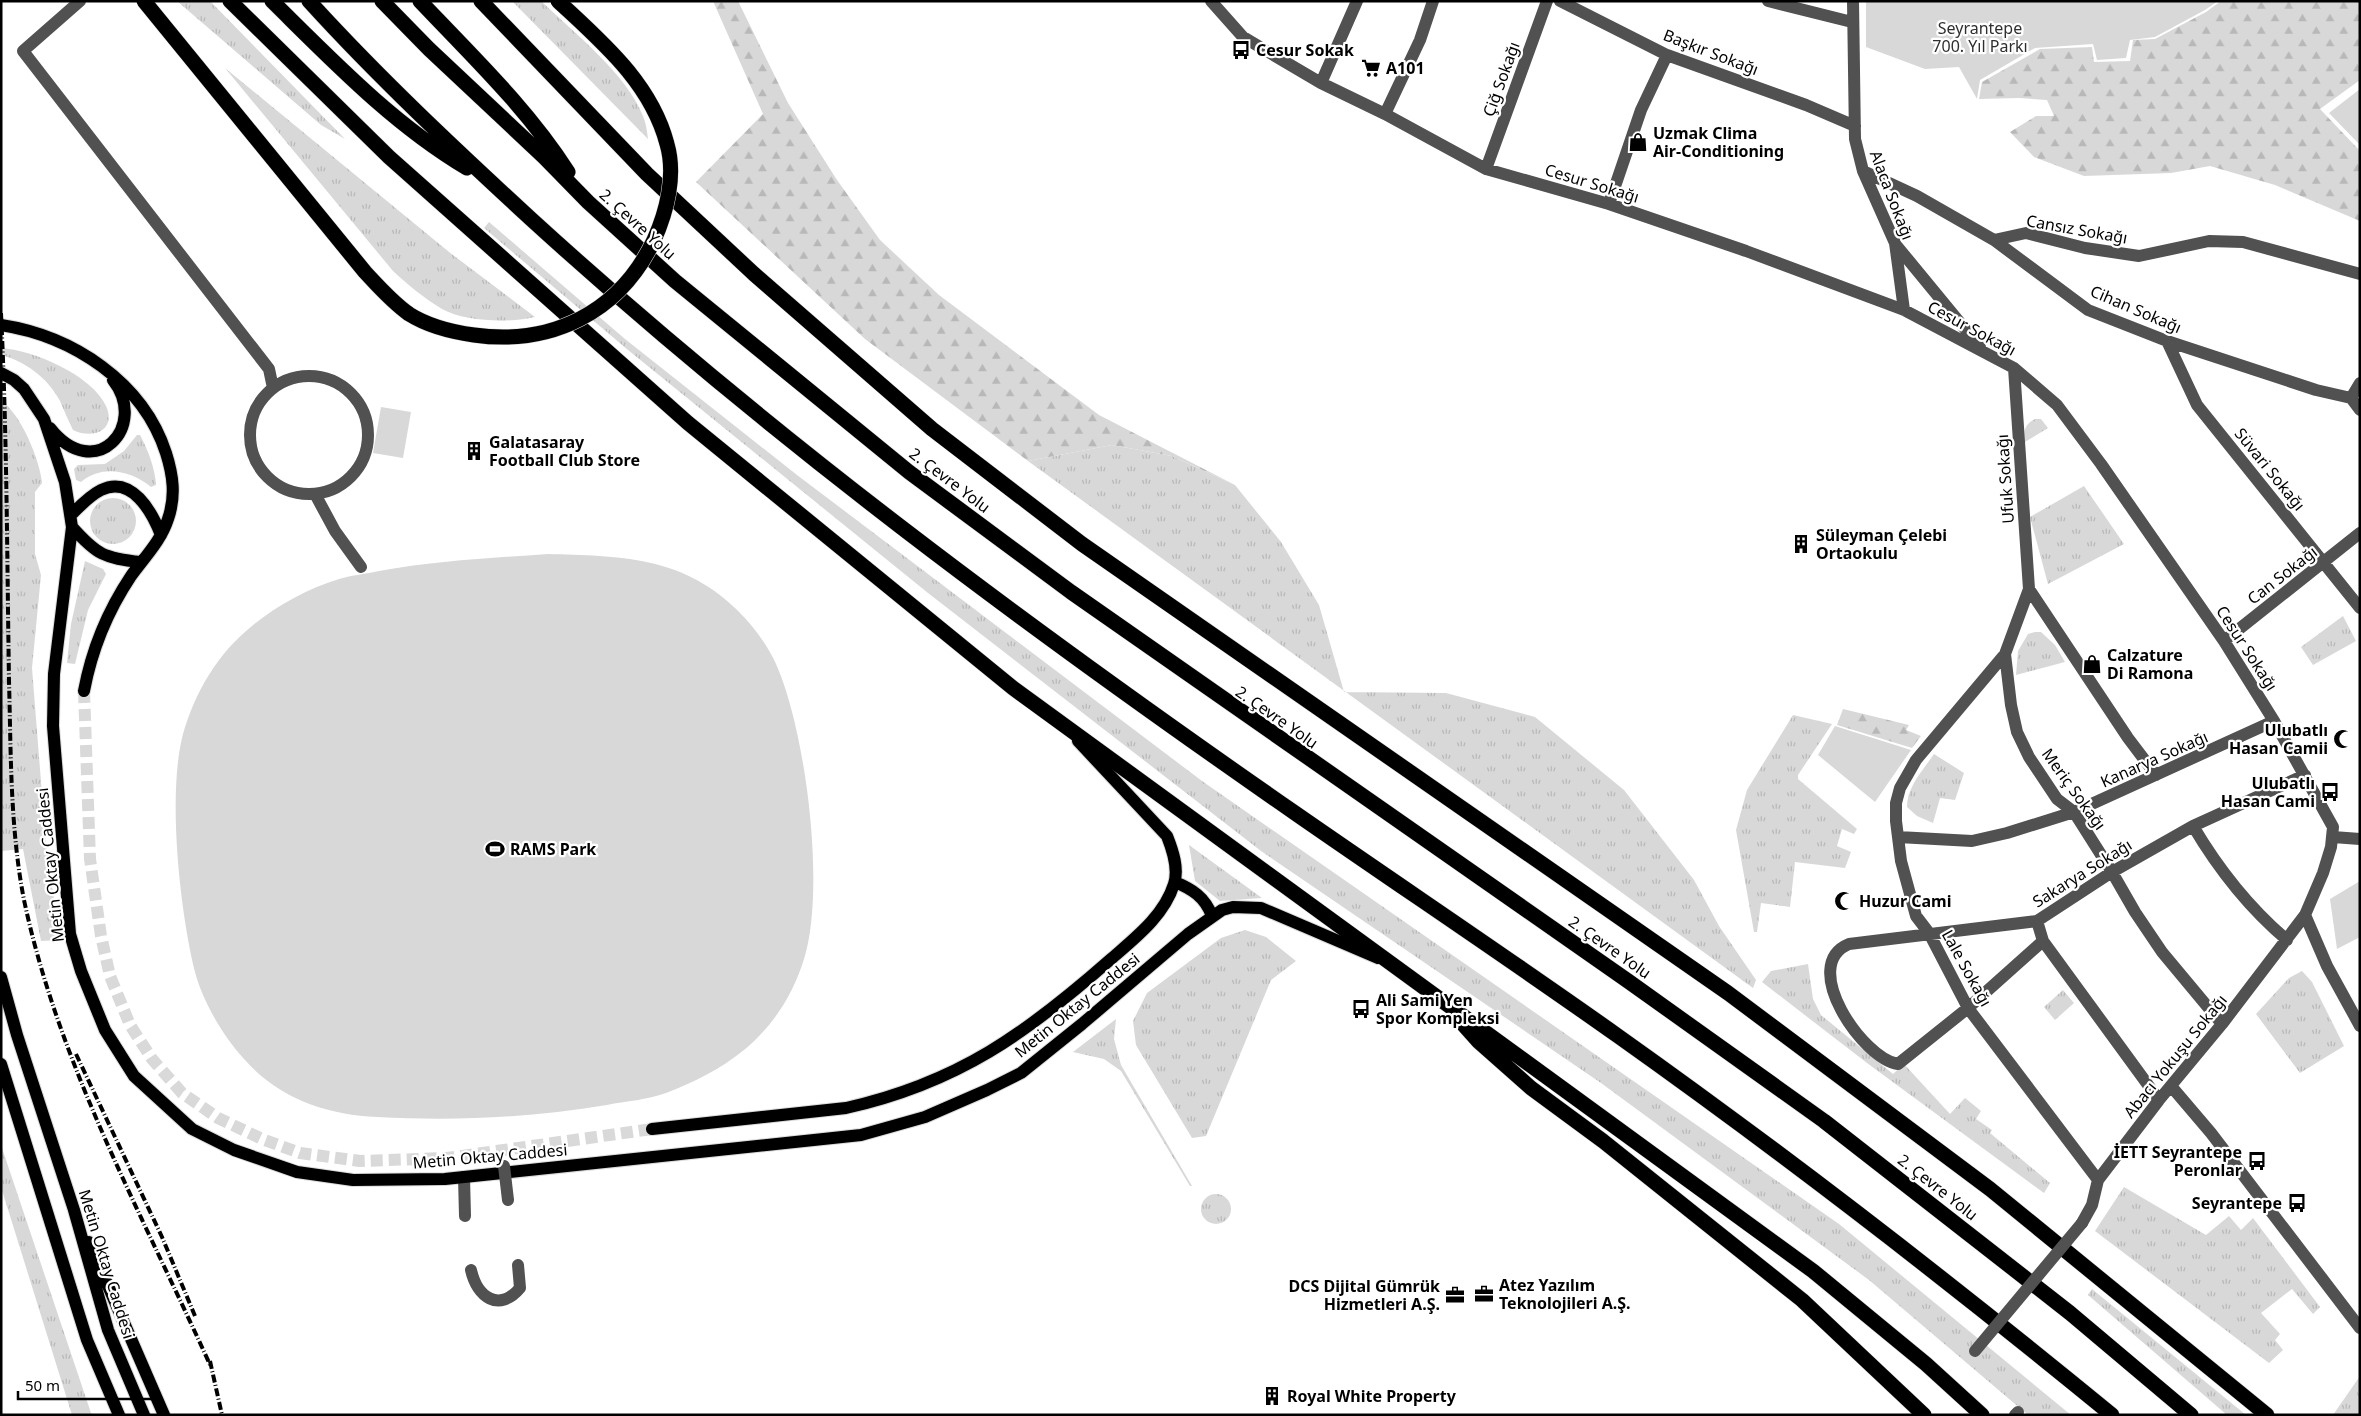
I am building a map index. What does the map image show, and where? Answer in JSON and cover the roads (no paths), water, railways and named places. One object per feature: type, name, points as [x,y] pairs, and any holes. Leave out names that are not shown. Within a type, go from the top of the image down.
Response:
[{"type":"highway","points":[[144,1],[365,272],[391,300],[410,314],[431,324],[460,333],[506,337],[537,335],[556,329],[577,320],[614,296],[641,264],[657,232],[668,202],[670,158],[668,145],[657,116],[628,69],[558,1]]},
{"type":"highway","points":[[230,1],[396,163],[681,417],[1013,688],[1387,962],[1554,1081],[1813,1272],[1926,1364],[1982,1415]]},
{"type":"highway","points":[[272,1],[390,112],[439,151],[490,181]]},
{"type":"highway","points":[[309,1],[356,51],[490,181],[655,329],[875,508],[1184,735],[1693,1090],[1936,1272],[2112,1415]]},
{"type":"highway","name":"2. Çevre Yolu","points":[[382,1],[429,49],[544,157],[588,202],[682,287],[909,472],[1070,592],[1644,992],[1793,1099],[2062,1307],[2191,1415]]},
{"type":"highway","points":[[420,1],[504,90],[551,145],[588,202]]},
{"type":"highway","points":[[481,1],[654,181],[754,274],[946,440],[1090,550],[1728,993],[1829,1067],[1990,1189],[2267,1415]]},
{"type":"highway","points":[[1445,1003],[1479,1042],[1531,1088],[1603,1140],[1746,1254],[1847,1340],[1924,1415]]},
{"type":"main road","points":[[1,325],[17,327],[76,349],[128,387],[142,404],[163,445],[174,488],[168,520],[161,535],[141,562],[102,626],[90,659],[84,691]]},
{"type":"main road","points":[[44,418],[66,445],[77,450],[96,452],[105,448],[119,434],[124,420],[124,405],[120,389],[105,370]]},
{"type":"main road","name":"Metin Oktay Caddesi","points":[[1,373],[14,380],[24,390],[44,418],[65,482],[72,521],[54,674],[53,726],[70,934],[81,971],[105,1030],[134,1076],[192,1129],[234,1150],[297,1172],[353,1180],[464,1177],[835,1139],[889,1129],[925,1117],[961,1103],[1021,1073],[1212,916],[1233,907],[1261,908],[1387,962]]},
{"type":"main road","points":[[141,562],[114,559],[102,555],[86,543],[72,521],[88,499],[102,490],[115,486],[129,490],[144,502],[154,516],[161,535]]},
{"type":"main road","name":"Metin Oktay Caddesi","points":[[652,1129],[830,1111],[873,1102],[944,1077],[1005,1043],[1061,1003],[1154,919],[1166,904],[1175,882],[1174,853],[1167,836],[1064,726]]},
{"type":"main road","points":[[1175,882],[1192,889],[1200,896],[1209,907],[1212,916]]},
{"type":"main road","name":"Metin Oktay Caddesi","points":[[1,977],[19,1044],[74,1210],[108,1330],[144,1415]]},
{"type":"main road","points":[[1,1064],[88,1340],[119,1415]]},
{"type":"main road","points":[[74,1210],[164,1415]]},
{"type":"street","points":[[80,1],[23,51],[269,368],[273,388]]},
{"type":"street","name":"Cesur Sokağı","points":[[1211,1],[1243,37],[1321,83],[1385,114],[1486,169],[1609,204],[1746,251],[1904,310],[2014,368],[2057,405],[2102,464],[2224,641],[2305,775],[2333,827],[2333,837]]},
{"type":"street","points":[[1321,83],[1357,1]]},
{"type":"street","points":[[1385,114],[1420,40],[1433,1]]},
{"type":"street","name":"Çiğ Sokağı","points":[[1486,169],[1548,1]]},
{"type":"street","name":"Başkır Sokağı","points":[[1560,1],[1668,55],[1806,105],[1855,126]]},
{"type":"street","points":[[1768,1],[1852,22]]},
{"type":"street","name":"Alaca Sokağı","points":[[1852,1],[1855,139],[1863,171],[1895,244],[1904,310]]},
{"type":"street","points":[[1609,204],[1641,110],[1668,55]]},
{"type":"street","name":"Cihan Sokağı","points":[[1863,171],[1917,196],[1994,240],[2088,310],[2167,341],[2316,390],[2351,398]]},
{"type":"street","name":"Cansız Sokağı","points":[[1994,240],[2026,233],[2085,248],[2139,256],[2209,241],[2243,242],[2360,274]]},
{"type":"street","points":[[1895,244],[1983,351]]},
{"type":"street","name":"Süvari Sokağı","points":[[2167,341],[2197,405],[2360,608]]},
{"type":"street","name":"Ufuk Sokağı","points":[[2005,654],[2029,589],[2014,368]]},
{"type":"street","points":[[310,376],[330,380],[347,390],[360,405],[367,424],[368,443],[364,456],[350,478],[334,490],[315,494],[296,493],[278,486],[264,473],[254,457],[250,438],[252,419],[260,402],[273,388],[291,379],[310,376]]},
{"type":"street","points":[[2360,383],[2351,398],[2360,410]]},
{"type":"street","points":[[315,494],[334,531],[361,567]]},
{"type":"street","name":"Can Sokağı","points":[[2224,641],[2360,533]]},
{"type":"street","name":"Ufuk Sokağı","points":[[2029,589],[2128,738],[2156,776]]},
{"type":"street","name":"Meriç Sokağı","points":[[2005,654],[2011,705],[2017,732],[2029,757],[2057,800],[2074,812],[2135,912],[2162,952],[2222,1024]]},
{"type":"street","name":"Lale Sokağı","points":[[2005,654],[1916,760],[1900,788],[1896,803],[1898,837],[1910,898],[1916,916],[1929,933],[1968,1008],[2098,1180]]},
{"type":"street","name":"Kanarya Sokağı","points":[[1898,837],[1972,841],[2007,833],[2074,812],[2274,721]]},
{"type":"street","name":"Sakarya Sokağı","points":[[2043,941],[1968,1008],[1898,1064],[1880,1058],[1857,1034],[1842,1011],[1830,987],[1830,964],[1833,954],[1839,948],[1849,944],[1929,933],[2037,921],[2112,872],[2193,826],[2305,775]]},
{"type":"street","points":[[2193,826],[2210,856],[2236,890],[2265,921],[2287,940]]},
{"type":"street","points":[[2360,839],[2333,837],[2323,873],[2305,915],[2327,966],[2360,1026]]},
{"type":"street","name":"Abacı Yokuşu Sokağı","points":[[1975,1351],[2082,1222],[2092,1205],[2098,1180],[2159,1100],[2222,1024],[2305,915]]},
{"type":"street","points":[[2037,921],[2043,941],[2159,1100]]},
{"type":"street","points":[[2171,1086],[2211,1133],[2360,1328]]},
{"type":"street","points":[[504,1166],[508,1200]]},
{"type":"street","points":[[464,1177],[465,1216]]},
{"type":"street","points":[[471,1270],[474,1284],[480,1292],[488,1299],[497,1300],[514,1295],[520,1288],[518,1265]]},
{"type":"tunnel","points":[[84,691],[90,859],[101,936],[110,976],[130,1025],[152,1059],[182,1093],[218,1118],[262,1139],[300,1153],[360,1161],[447,1158],[652,1129]]},
{"type":"railway","points":[[1,313],[6,451],[12,790],[16,846],[24,900],[39,961],[58,1021],[80,1080],[131,1196],[211,1367]]},
{"type":"railway","points":[[76,1054],[162,1237],[195,1316]]},
{"type":"railway","points":[[210,1361],[222,1415]]},
{"type":"place","name":"Cesur Sokak","points":[[1241,50]]},
{"type":"place","name":"A101","points":[[1371,68]]},
{"type":"place","name":"Uzmak Clima Air-Conditioning","points":[[1638,142]]},
{"type":"place","name":"Galatasaray Football Club Store","points":[[474,451]]},
{"type":"place","name":"Süleyman Çelebi Ortaokulu","points":[[1801,544]]},
{"type":"place","name":"Calzature Di Ramona","points":[[2092,664]]},
{"type":"place","name":"Ulubatlı Hasan Camii","points":[[2343,739]]},
{"type":"place","name":"Ulubatlı Hasan Cami","points":[[2330,792]]},
{"type":"place","name":"RAMS Park","points":[[495,849]]},
{"type":"place","name":"Huzur Cami","points":[[1844,901]]},
{"type":"place","name":"Ali Sami Yen Spor Kompleksi","points":[[1361,1009]]},
{"type":"place","name":"İETT Seyrantepe Peronlar","points":[[2257,1161]]},
{"type":"place","name":"Seyrantepe","points":[[2297,1203]]},
{"type":"place","name":"Atez Yazılım Teknolojileri A.Ş.","points":[[1484,1294]]},
{"type":"place","name":"DCS Dijital Gümrük Hizmetleri A.Ş.","points":[[1455,1295]]},
{"type":"place","name":"Royal White Property","points":[[1272,1396]]},
{"type":"park label","name":"Seyrantepe 700. Yıl Parkı","points":[[1980,37]]}]
